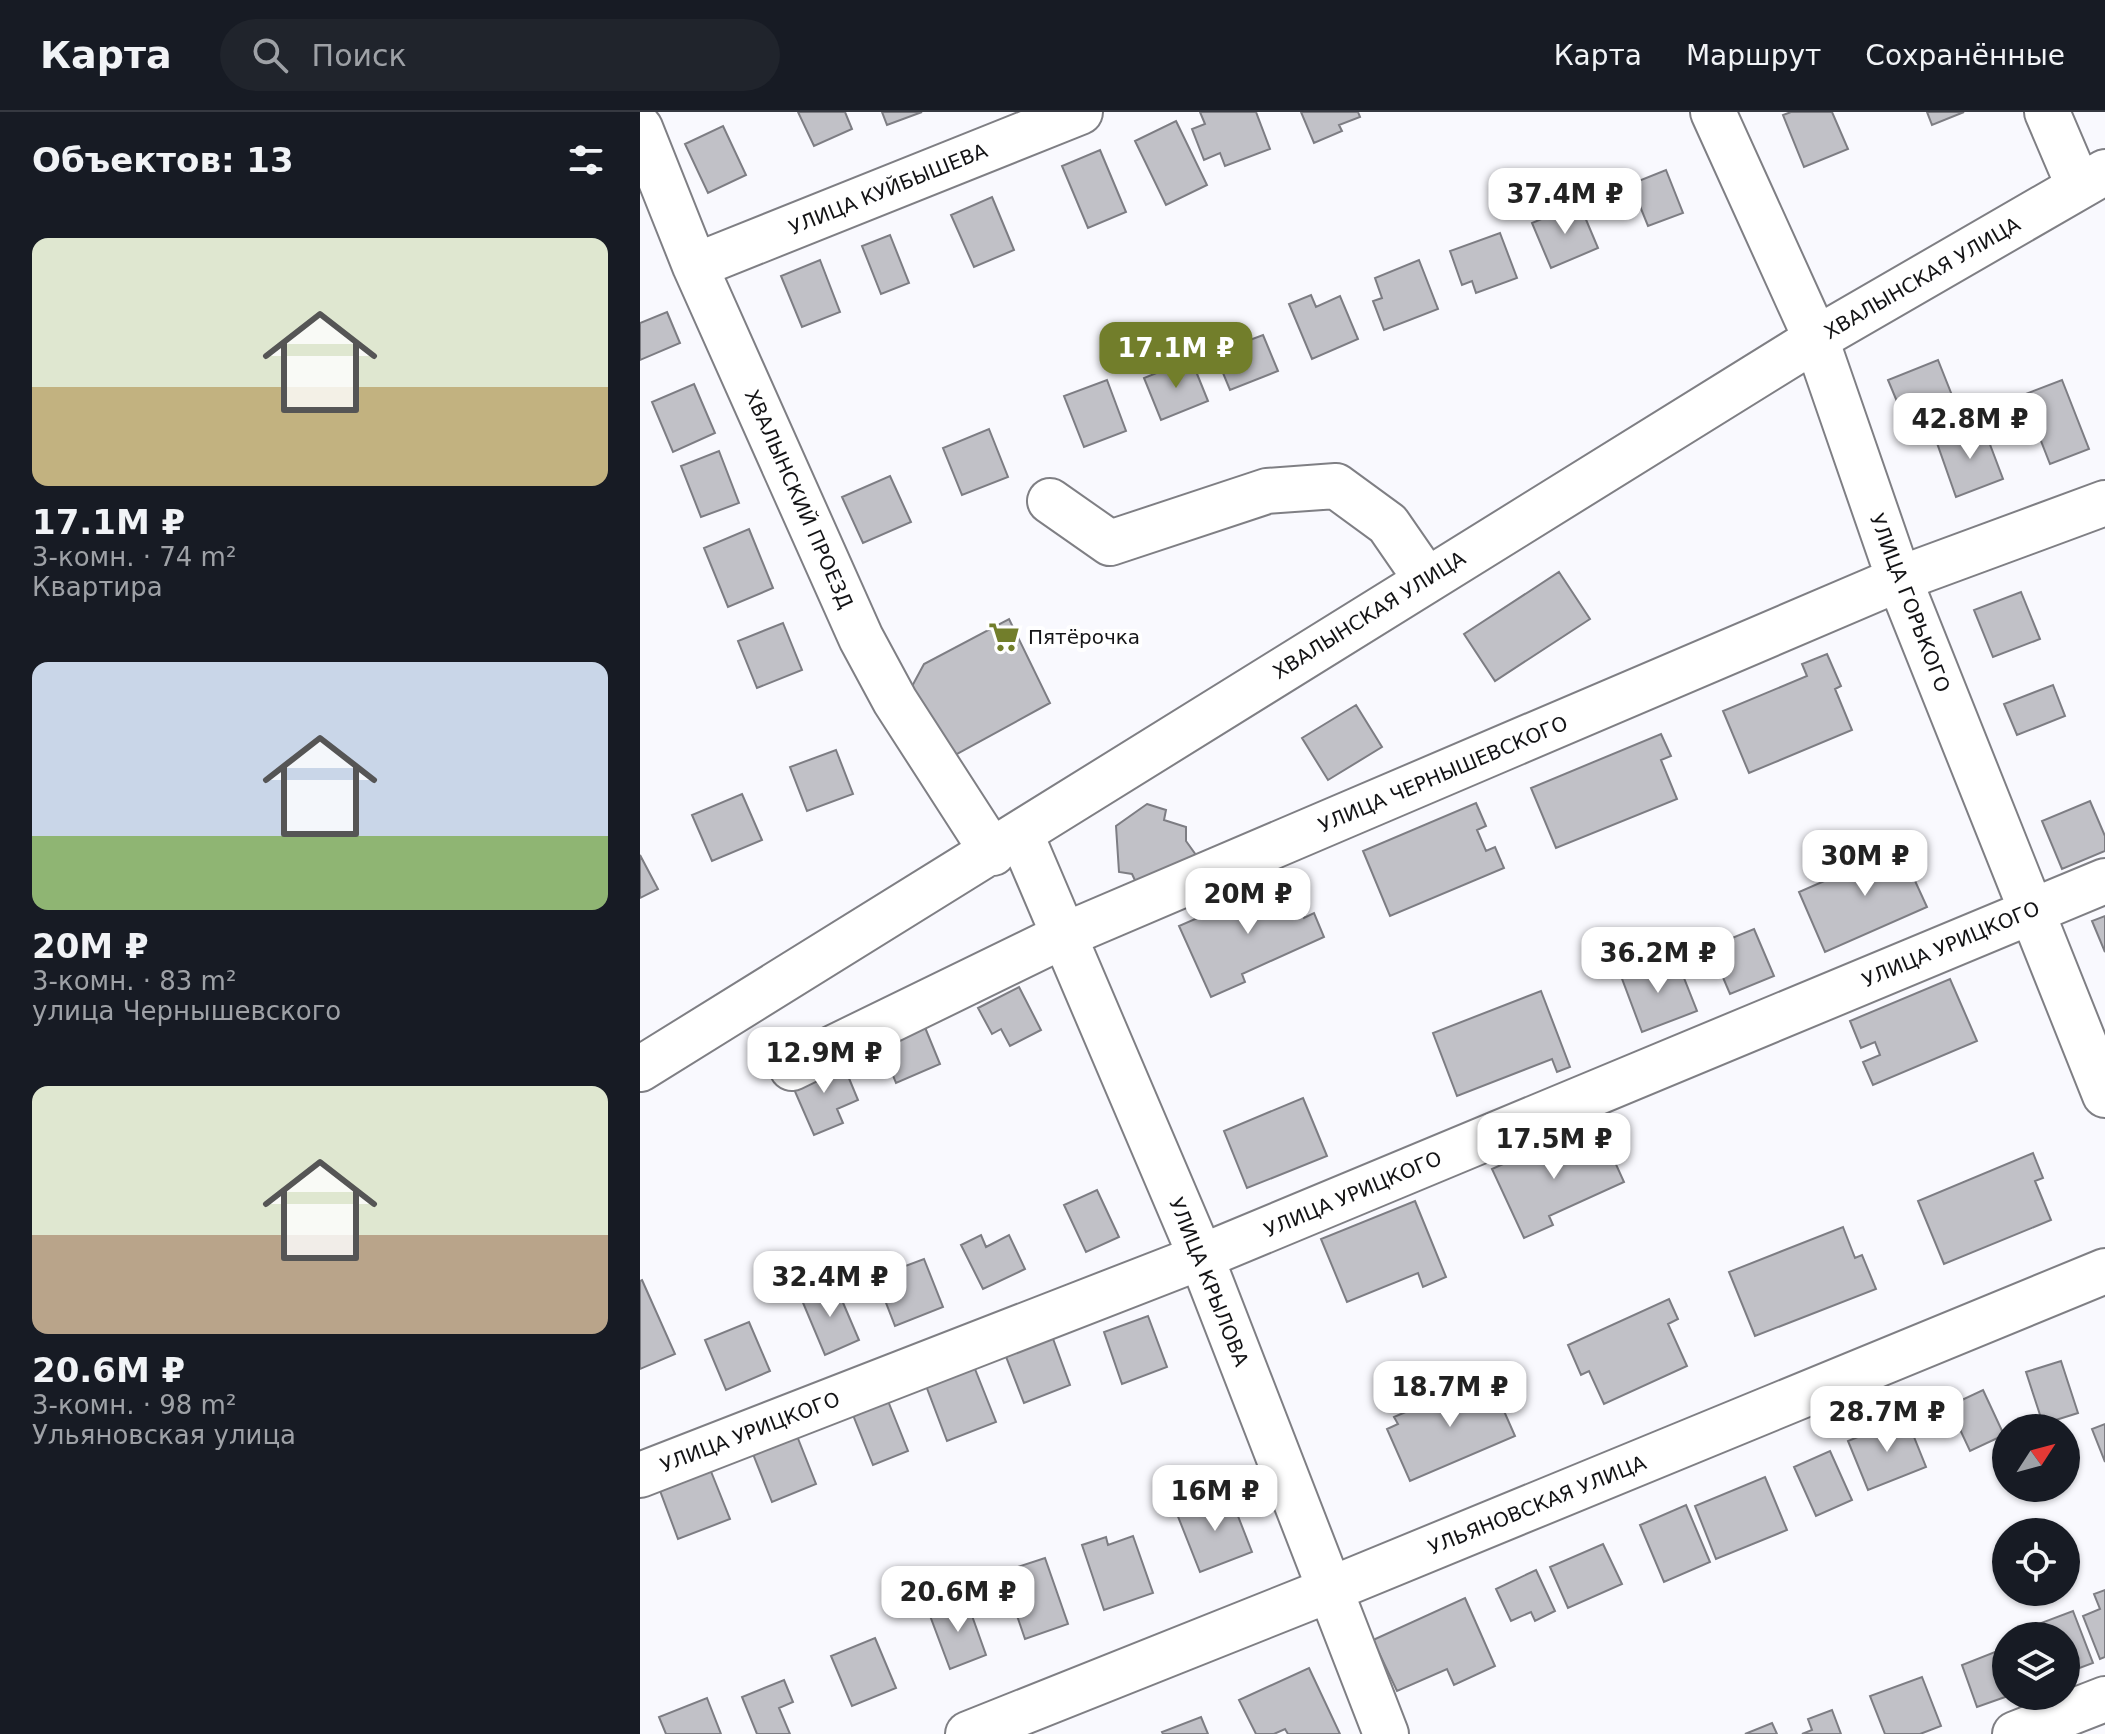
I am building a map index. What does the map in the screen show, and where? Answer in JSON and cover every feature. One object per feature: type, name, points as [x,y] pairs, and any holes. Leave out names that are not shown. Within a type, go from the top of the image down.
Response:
[{"type":"street","name":"УЛИЦА КУЙБЫШЕВА","points":[[695,266],[1080,112]]},
{"type":"street","name":"УЛИЦА ГОРЬКОГО","points":[[1713,112],[1816,339],[1899,579],[2105,1095]]},
{"type":"street","points":[[2047,112],[2092,180]]},
{"type":"street","name":"ХВАЛЫНСКИЙ ПРОЕЗД","points":[[640,128],[695,266],[861,638],[895,701],[1007,844]]},
{"type":"street","name":"ХВАЛЫНСКАЯ УЛИЦА","points":[[640,1069],[1816,339],[2092,180]]},
{"type":"street","points":[[1050,501],[1110,543],[1267,491],[1336,486],[1388,524],[1426,579]]},
{"type":"street","name":"УЛИЦА ЧЕРНЫШЕВСКОГО","points":[[792,1068],[1065,935],[1899,579],[2105,503]]},
{"type":"street","name":"УЛИЦА КРЫЛОВА","points":[[1007,844],[1065,935],[1201,1257],[1386,1734]]},
{"type":"street","name":"УЛИЦА УРИЦКОГО","points":[[640,1475],[1201,1257],[2105,881]]},
{"type":"street","name":"УЛЬЯНОВСКАЯ УЛИЦА","points":[[968,1734],[1329,1590],[2105,1271]]},
{"type":"street","points":[[2015,1734],[2105,1699]]},
{"type":"building","points":[[798,112],[845,112],[852,129],[814,146]]},
{"type":"building","points":[[882,112],[922,112],[887,125]]},
{"type":"building","points":[[1200,112],[1256,112],[1270,149],[1225,166],[1220,153],[1204,160],[1192,129],[1205,124]]},
{"type":"building","points":[[1301,112],[1358,112],[1360,117],[1339,125],[1342,131],[1314,143]]},
{"type":"building","points":[[1791,112],[1832,112],[1848,149],[1804,167],[1783,115]]},
{"type":"building","points":[[1927,112],[1964,112],[1932,125]]},
{"type":"building","points":[[1176,121],[1207,185],[1166,205],[1135,141]]},
{"type":"building","points":[[723,126],[746,175],[708,193],[685,144]]},
{"type":"building","points":[[1100,150],[1126,212],[1088,228],[1062,166]]},
{"type":"building","points":[[1666,170],[1683,213],[1648,226],[1631,184]]},
{"type":"building","points":[[992,197],[1014,250],[974,267],[951,215]]},
{"type":"building","points":[[1579,203],[1598,248],[1551,268],[1532,223]]},
{"type":"building","points":[[1500,233],[1517,278],[1476,293],[1472,281],[1462,285],[1450,251]]},
{"type":"building","points":[[890,235],[909,283],[881,294],[862,246]]},
{"type":"building","points":[[820,260],[840,312],[802,327],[781,276]]},
{"type":"building","points":[[1419,260],[1438,309],[1384,330],[1373,301],[1382,298],[1375,278]]},
{"type":"building","points":[[1311,295],[1316,307],[1340,296],[1358,339],[1312,359],[1289,304]]},
{"type":"building","points":[[667,312],[680,343],[640,360],[640,323]]},
{"type":"building","points":[[1263,335],[1278,371],[1230,390],[1211,344],[1230,336],[1234,346]]},
{"type":"building","points":[[1191,359],[1208,401],[1161,420],[1144,378]]},
{"type":"building","points":[[1938,360],[1957,408],[1908,428],[1888,380]]},
{"type":"building","points":[[1107,380],[1126,431],[1084,447],[1064,396]]},
{"type":"building","points":[[2062,380],[2089,449],[2050,464],[2023,395]]},
{"type":"building","points":[[694,384],[715,433],[673,452],[652,402]]},
{"type":"building","points":[[1983,426],[2003,479],[1956,497],[1937,443]]},
{"type":"building","points":[[989,429],[1008,477],[962,495],[943,448]]},
{"type":"building","points":[[719,451],[739,503],[701,517],[681,466]]},
{"type":"building","points":[[890,476],[911,522],[863,543],[842,497]]},
{"type":"building","points":[[749,529],[773,588],[728,607],[704,548]]},
{"type":"building","points":[[1559,572],[1590,619],[1495,681],[1464,634]]},
{"type":"building","points":[[2021,592],[2040,639],[1993,657],[1974,610]]},
{"type":"building","points":[[1009,619],[1050,703],[948,759],[910,690],[924,664]]},
{"type":"building","points":[[783,623],[802,670],[757,688],[738,641]]},
{"type":"building","points":[[1827,654],[1841,686],[1835,689],[1852,730],[1749,773],[1723,711],[1807,676],[1802,664]]},
{"type":"building","points":[[2053,685],[2065,716],[2017,735],[2004,704]]},
{"type":"building","points":[[1356,705],[1382,747],[1328,780],[1302,738]]},
{"type":"building","points":[[1661,734],[1671,756],[1661,760],[1677,799],[1556,848],[1531,788]]},
{"type":"building","points":[[836,750],[853,794],[807,811],[790,767]]},
{"type":"building","points":[[742,794],[762,840],[712,861],[692,815]]},
{"type":"building","points":[[2090,801],[2105,836],[2105,851],[2062,869],[2042,821]]},
{"type":"building","points":[[1476,803],[1486,826],[1477,830],[1486,851],[1495,847],[1504,868],[1390,916],[1363,851]]},
{"type":"building","points":[[1147,804],[1166,810],[1164,820],[1186,827],[1186,841],[1196,855],[1140,891],[1132,874],[1119,872],[1116,826]]},
{"type":"building","points":[[1911,843],[1921,865],[1910,870],[1927,907],[1825,952],[1799,892]]},
{"type":"building","points":[[640,855],[658,889],[640,898]]},
{"type":"building","points":[[1287,879],[1304,918],[1314,913],[1324,937],[1242,974],[1245,982],[1211,997],[1179,926]]},
{"type":"building","points":[[2105,916],[2105,952],[2092,921]]},
{"type":"building","points":[[1754,929],[1774,976],[1730,994],[1710,947]]},
{"type":"building","points":[[1669,958],[1673,970],[1680,968],[1697,1011],[1642,1032],[1621,976]]},
{"type":"building","points":[[1950,979],[1977,1041],[1873,1085],[1863,1062],[1880,1055],[1875,1042],[1861,1048],[1850,1021]]},
{"type":"building","points":[[1019,987],[1041,1030],[1010,1046],[1001,1029],[992,1034],[978,1008]]},
{"type":"building","points":[[1541,991],[1570,1067],[1557,1072],[1552,1059],[1457,1096],[1433,1033]]},
{"type":"building","points":[[924,1025],[940,1064],[896,1083],[880,1043]]},
{"type":"building","points":[[841,1059],[858,1100],[837,1109],[843,1123],[814,1135],[790,1080]]},
{"type":"building","points":[[1303,1098],[1327,1156],[1247,1188],[1224,1131]]},
{"type":"building","points":[[1576,1131],[1589,1161],[1610,1151],[1624,1182],[1549,1216],[1553,1225],[1524,1238],[1492,1169]]},
{"type":"building","points":[[2033,1153],[2043,1178],[2035,1181],[2051,1220],[1944,1264],[1918,1201]]},
{"type":"building","points":[[1097,1190],[1119,1237],[1086,1252],[1064,1205]]},
{"type":"building","points":[[1415,1201],[1446,1277],[1423,1287],[1418,1273],[1347,1302],[1321,1239]]},
{"type":"building","points":[[1843,1227],[1855,1258],[1862,1255],[1876,1289],[1755,1336],[1729,1272]]},
{"type":"building","points":[[981,1235],[986,1247],[1009,1235],[1025,1269],[983,1289],[961,1245]]},
{"type":"building","points":[[924,1259],[943,1307],[895,1326],[876,1277]]},
{"type":"building","points":[[640,1281],[675,1354],[640,1369]]},
{"type":"building","points":[[835,1284],[859,1340],[825,1355],[801,1298]]},
{"type":"building","points":[[1669,1299],[1678,1319],[1668,1324],[1687,1366],[1604,1404],[1589,1371],[1581,1375],[1568,1345]]},
{"type":"building","points":[[1148,1316],[1167,1367],[1122,1384],[1104,1332]]},
{"type":"building","points":[[749,1322],[770,1371],[726,1390],[705,1340]]},
{"type":"building","points":[[1052,1336],[1070,1385],[1024,1403],[1005,1354]]},
{"type":"building","points":[[2061,1361],[2078,1413],[2040,1414],[2026,1372]]},
{"type":"building","points":[[973,1364],[996,1422],[947,1441],[925,1383]]},
{"type":"building","points":[[1479,1380],[1483,1391],[1493,1386],[1515,1436],[1410,1481],[1387,1429],[1398,1424],[1394,1417]]},
{"type":"building","points":[[1983,1390],[1994,1414],[1992,1441],[1970,1451],[1949,1406]]},
{"type":"building","points":[[888,1401],[908,1451],[873,1465],[853,1415]]},
{"type":"building","points":[[1906,1417],[1926,1467],[1868,1490],[1848,1441]]},
{"type":"building","points":[[2105,1424],[2105,1462],[2092,1429]]},
{"type":"building","points":[[797,1436],[816,1484],[772,1502],[753,1454]]},
{"type":"building","points":[[1830,1451],[1852,1500],[1816,1516],[1794,1467]]},
{"type":"building","points":[[710,1469],[730,1519],[678,1539],[659,1488]]},
{"type":"building","points":[[1765,1477],[1787,1530],[1716,1559],[1695,1506]]},
{"type":"building","points":[[1229,1493],[1252,1552],[1200,1572],[1177,1514]]},
{"type":"building","points":[[1686,1505],[1710,1562],[1664,1582],[1640,1525]]},
{"type":"building","points":[[1133,1536],[1153,1593],[1104,1610],[1082,1545],[1106,1537],[1108,1545]]},
{"type":"building","points":[[1603,1544],[1622,1584],[1568,1608],[1550,1567]]},
{"type":"building","points":[[1045,1558],[1068,1624],[1025,1639],[1002,1572]]},
{"type":"building","points":[[1536,1570],[1555,1611],[1535,1621],[1531,1612],[1511,1621],[1496,1589]]},
{"type":"building","points":[[2105,1590],[2105,1657],[2100,1659],[2083,1616],[2100,1609],[2094,1594]]},
{"type":"building","points":[[1465,1598],[1495,1666],[1454,1685],[1447,1669],[1397,1691],[1373,1640]]},
{"type":"building","points":[[966,1599],[986,1655],[950,1669],[929,1613]]},
{"type":"building","points":[[2073,1611],[2077,1622],[2044,1622]]},
{"type":"building","points":[[2080,1629],[2093,1663],[2080,1668]]},
{"type":"building","points":[[875,1638],[896,1688],[852,1706],[831,1656]]},
{"type":"building","points":[[1992,1653],[1992,1702],[1977,1707],[1962,1665]]},
{"type":"building","points":[[1309,1668],[1340,1734],[1288,1734],[1285,1729],[1274,1734],[1256,1734],[1239,1700]]},
{"type":"building","points":[[1922,1677],[1941,1726],[1920,1734],[1885,1734],[1870,1696]]},
{"type":"building","points":[[784,1680],[793,1702],[779,1708],[790,1734],[757,1734],[742,1697]]},
{"type":"building","points":[[707,1698],[721,1734],[666,1734],[659,1717]]},
{"type":"building","points":[[1832,1710],[1841,1734],[1802,1734],[1812,1730],[1808,1719]]},
{"type":"building","points":[[1201,1717],[1208,1734],[1162,1732]]},
{"type":"building","points":[[1772,1723],[1777,1734],[1745,1734]]},
{"type":"place","name":"Пятёрочка","points":[[1004,637]]}]
